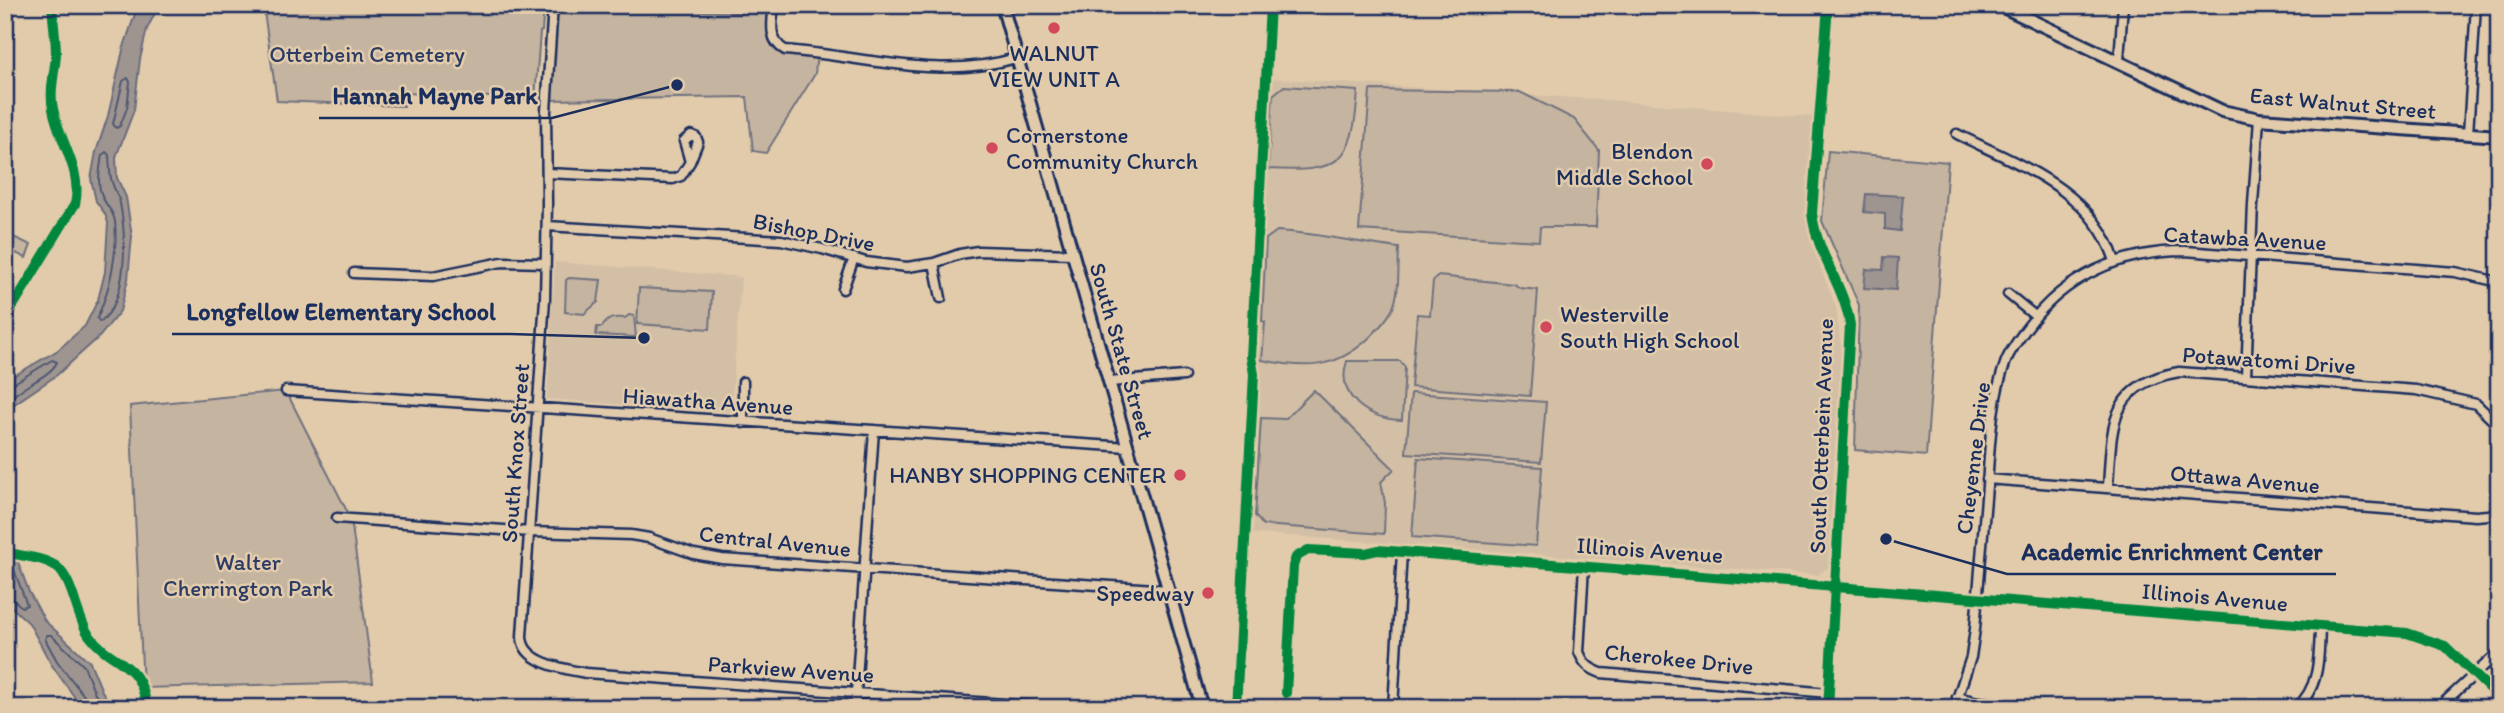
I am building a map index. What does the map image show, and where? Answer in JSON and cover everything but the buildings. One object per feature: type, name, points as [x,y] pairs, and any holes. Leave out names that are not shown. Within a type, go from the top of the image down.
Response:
[{"type":"main road","name":"South State Street","points":[[1002,5],[1202,708]]},
{"type":"main road","name":"East Walnut Street","points":[[1999,5],[2222,111],[2259,119],[2499,136]]},
{"type":"street","name":"South Knox Street","points":[[525,651],[522,636],[547,226],[546,111],[553,5]]},
{"type":"street","points":[[774,5],[772,31],[777,44],[785,50],[933,68],[965,68],[1016,58]]},
{"type":"street","name":"South Otterbein Avenue","points":[[1828,5],[1812,213],[1819,247],[1844,297],[1850,325],[1828,708]]},
{"type":"street","points":[[2119,60],[2123,5]]},
{"type":"street","points":[[2468,134],[2476,5]]},
{"type":"street","points":[[2246,377],[2259,119]]},
{"type":"street","points":[[1957,134],[2062,187],[2098,224],[2115,261]]},
{"type":"street","points":[[547,173],[673,179],[681,176],[690,162]]},
{"type":"street","name":"Bishop Drive","points":[[547,226],[781,240],[886,265],[907,267],[978,251],[1072,254]]},
{"type":"street","name":"Catawba Avenue","points":[[2115,261],[2142,253],[2164,251],[2251,255],[2455,272],[2499,282]]},
{"type":"street","points":[[843,289],[854,258]]},
{"type":"street","name":"Cheyenne Drive","points":[[1954,708],[1971,657],[1997,389],[2012,348],[2035,316],[2074,281],[2115,261]]},
{"type":"street","points":[[354,273],[433,276],[502,262],[545,263]]},
{"type":"street","points":[[934,263],[941,298]]},
{"type":"street","points":[[2008,294],[2035,316]]},
{"type":"street","name":"Potawatomi Drive","points":[[2108,487],[2112,434],[2118,410],[2133,390],[2154,376],[2179,372],[2416,390],[2476,404],[2499,426]]},
{"type":"street","points":[[1109,382],[1184,376]]},
{"type":"street","points":[[743,382],[743,423]]},
{"type":"street","name":"Hiawatha Avenue","points":[[286,391],[1128,447]]},
{"type":"street","points":[[855,708],[874,430]]},
{"type":"street","name":"Ottawa Avenue","points":[[1987,479],[2476,516],[2499,514]]},
{"type":"street","name":"Central Avenue","points":[[337,518],[530,533],[631,535],[649,538],[694,554],[722,559],[1169,590]]},
{"type":"street","name":"Illinois Avenue","points":[[1286,693],[1293,566],[1296,556],[1308,550],[1365,553],[1378,550],[2407,633],[2445,646],[2499,698]]},
{"type":"street","points":[[1393,708],[1402,552]]},
{"type":"street","name":"Cherokee Drive","points":[[1584,566],[1579,652],[1583,662],[1591,669],[1601,673],[1829,692]]},
{"type":"street","points":[[2296,708],[2307,695],[2316,675],[2320,626]]},
{"type":"street","name":"Parkview Avenue","points":[[525,651],[557,666],[586,673],[1058,708]]},
{"type":"street","points":[[2438,708],[2499,652]]},
{"type":"street","points":[[1957,697],[2036,708]]},
{"type":"shaded area","name":"Westerville South High School","points":[[1268,78],[1607,100],[1813,117],[1807,224],[1810,241],[1836,307],[1841,347],[1828,568],[1818,575],[1247,533],[1254,374],[1251,357]]},
{"type":"shaded area","points":[[555,262],[741,277],[731,412],[547,399]]},
{"type":"green space","name":"Otterbein Cemetery","points":[[263,5],[544,5],[535,99],[405,93],[404,106],[277,101]]},
{"type":"green space","points":[[553,7],[773,13],[777,44],[817,53],[815,74],[766,153],[753,151],[747,97],[546,100]]},
{"type":"green space","points":[[1284,86],[1358,91],[1352,135],[1338,159],[1312,169],[1268,169],[1273,95]]},
{"type":"green space","points":[[1370,90],[1520,92],[1574,119],[1599,150],[1596,227],[1540,227],[1539,241],[1359,230]]},
{"type":"green space","points":[[1828,151],[1948,162],[1926,456],[1855,450],[1859,305],[1822,221]]},
{"type":"green space","points":[[1277,231],[1399,248],[1398,286],[1393,308],[1369,338],[1356,349],[1332,361],[1319,364],[1292,365],[1262,360],[1266,239]]},
{"type":"green space","points":[[11,236],[31,245],[26,258],[5,248]]},
{"type":"green space","points":[[1438,276],[1514,284],[1520,288],[1538,290],[1530,396],[1411,387],[1417,314],[1430,315],[1433,281]]},
{"type":"green space","points":[[566,280],[601,280],[598,302],[584,314],[565,312]]},
{"type":"green space","points":[[639,288],[712,292],[710,329],[637,324]]},
{"type":"green space","points":[[634,316],[636,337],[596,335],[597,327],[602,327],[612,318],[625,318]]},
{"type":"green space","points":[[1347,361],[1400,361],[1405,367],[1402,420],[1378,416],[1358,404],[1346,385]]},
{"type":"green space","points":[[1314,390],[1394,469],[1381,482],[1385,503],[1384,534],[1263,525],[1255,516],[1261,418],[1285,419]]},
{"type":"green space","name":"Walter Cherrington Park","points":[[286,391],[351,519],[373,682],[143,688],[130,406]]},
{"type":"green space","points":[[1411,393],[1546,402],[1541,462],[1406,453]]},
{"type":"green space","points":[[1418,458],[1542,467],[1536,546],[1412,537]]},
{"type":"water","points":[[138,5],[159,5],[147,29],[140,59],[134,110],[116,157],[117,178],[126,197],[132,236],[128,279],[120,311],[100,336],[57,375],[13,405],[5,419],[5,381],[58,350],[85,326],[98,300],[105,272],[108,223],[96,201],[91,179],[123,50]]},
{"type":"water","points":[[1866,194],[1903,196],[1900,231],[1885,229],[1885,214],[1864,212]]},
{"type":"water","points":[[1884,257],[1898,258],[1896,290],[1864,288],[1866,269],[1883,270]]},
{"type":"water","points":[[5,526],[29,592],[45,621],[90,662],[102,691],[113,708],[86,708],[78,702],[51,664],[29,623],[5,601]]},
{"type":"cycle path","points":[[5,319],[75,204],[77,192],[73,168],[52,102],[56,54],[52,5]]},
{"type":"cycle path","points":[[1236,708],[1270,5]]},
{"type":"cycle path","points":[[1828,5],[1812,213],[1819,243],[1842,296],[1850,325],[1828,708]]},
{"type":"cycle path","points":[[1286,693],[1293,566],[1296,557],[1308,550],[1365,553],[1378,550],[2407,633],[2445,646],[2499,698]]},
{"type":"cycle path","points":[[5,552],[39,559],[52,564],[63,573],[89,635],[132,671],[143,692],[147,708]]},
{"type":"place","name":"WALNUT VIEW UNIT A","points":[[1054,28]]},
{"type":"place","name":"Hannah Mayne Park","points":[[677,85]]},
{"type":"place","name":"Cornerstone Community Church","points":[[992,148]]},
{"type":"place","name":"Blendon Middle School","points":[[1707,164]]},
{"type":"place","name":"Westerville South High School","points":[[1546,327]]},
{"type":"place","name":"Longfellow Elementary School","points":[[644,338]]},
{"type":"place","name":"HANBY SHOPPING CENTER","points":[[1180,475]]},
{"type":"place","name":"Academic Enrichment Center","points":[[1886,539]]},
{"type":"place","name":"Speedway","points":[[1208,593]]}]
